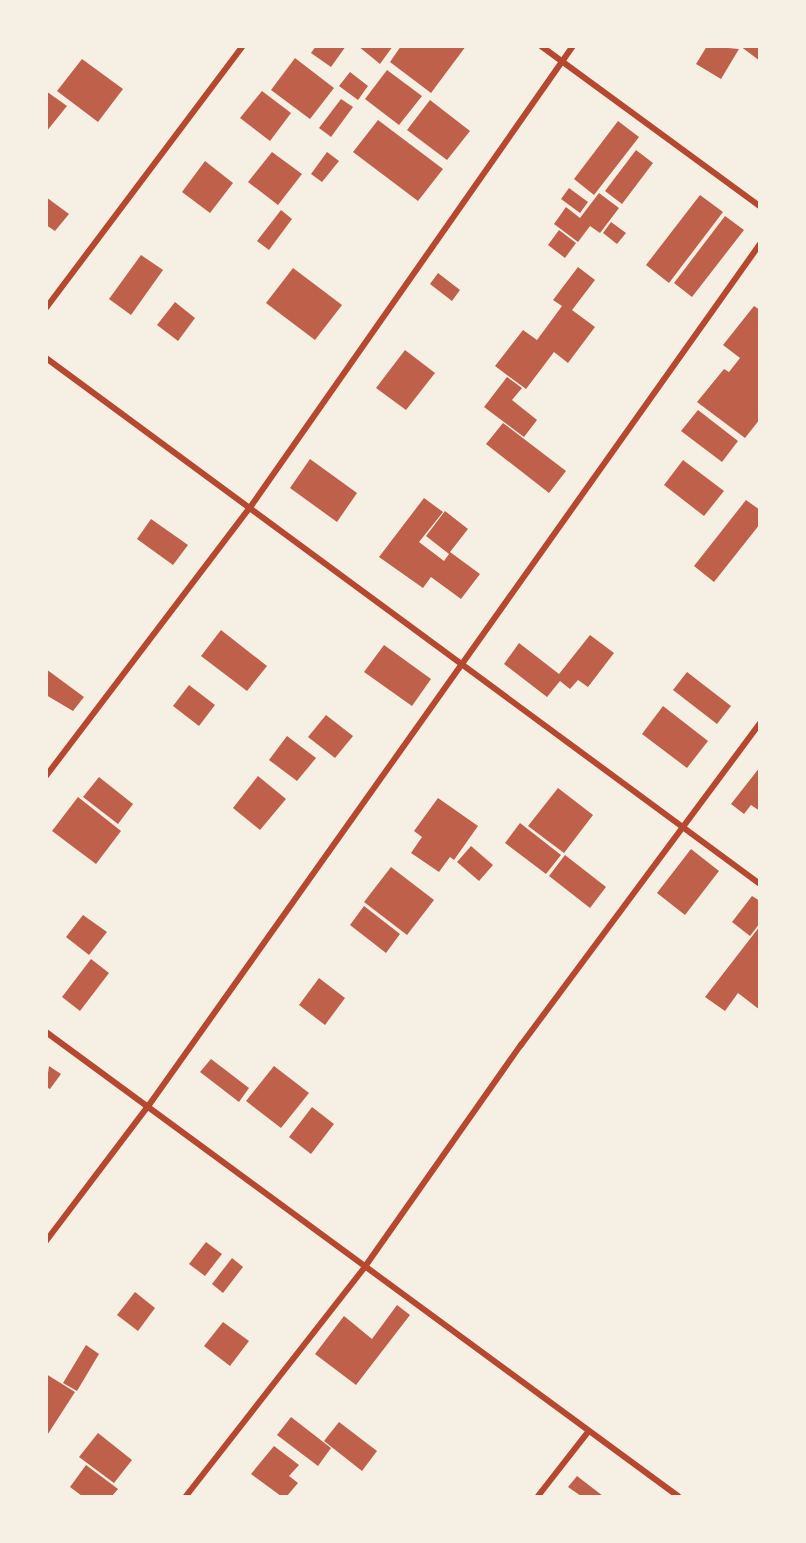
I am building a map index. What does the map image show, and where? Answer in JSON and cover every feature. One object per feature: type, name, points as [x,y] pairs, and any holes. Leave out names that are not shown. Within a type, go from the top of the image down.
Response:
[{"type":"street","points":[[46,308],[243,46]]},
{"type":"street","points":[[541,46],[759,206]]},
{"type":"street","points":[[46,776],[249,509],[573,46]]},
{"type":"street","points":[[46,1241],[149,1105],[464,664],[759,244]]},
{"type":"street","points":[[46,358],[249,509],[464,664],[759,884]]},
{"type":"street","points":[[186,1497],[364,1268],[521,1045],[759,723]]},
{"type":"street","points":[[46,1032],[149,1105],[364,1268],[678,1497]]},
{"type":"street","points":[[538,1497],[588,1432]]},
{"type":"building","points":[[316,46],[346,46],[331,67],[311,53]]},
{"type":"building","points":[[358,46],[393,46],[380,64]]},
{"type":"building","points":[[401,46],[466,46],[431,93],[390,62]]},
{"type":"building","points":[[707,46],[739,49],[721,79],[696,64]]},
{"type":"building","points":[[740,46],[760,46],[760,61]]},
{"type":"building","points":[[295,58],[334,88],[310,119],[271,90]]},
{"type":"building","points":[[82,59],[123,89],[98,122],[57,91]]},
{"type":"building","points":[[387,70],[422,96],[399,125],[365,99]]},
{"type":"building","points":[[350,72],[368,86],[358,100],[339,86]]},
{"type":"building","points":[[46,91],[67,106],[46,132]]},
{"type":"building","points":[[262,91],[291,113],[270,141],[240,118]]},
{"type":"building","points":[[341,99],[353,107],[331,137],[319,128]]},
{"type":"building","points":[[430,100],[470,131],[447,160],[407,130]]},
{"type":"building","points":[[378,120],[443,169],[418,201],[353,152]]},
{"type":"building","points":[[618,121],[639,137],[594,195],[574,179]]},
{"type":"building","points":[[636,150],[653,163],[622,204],[605,191]]},
{"type":"building","points":[[272,152],[302,174],[278,205],[248,182]]},
{"type":"building","points":[[327,152],[339,161],[322,182],[311,174]]},
{"type":"building","points":[[205,161],[233,183],[210,213],[182,192]]},
{"type":"building","points":[[569,188],[588,202],[580,213],[561,199]]},
{"type":"building","points":[[599,193],[619,208],[600,233],[590,226],[578,242],[554,224],[566,207],[580,218]]},
{"type":"building","points":[[700,195],[723,212],[669,283],[646,265]]},
{"type":"building","points":[[46,197],[69,214],[55,231],[46,225]]},
{"type":"building","points":[[281,210],[292,219],[269,250],[257,241]]},
{"type":"building","points":[[725,216],[744,230],[692,297],[674,283]]},
{"type":"building","points":[[611,222],[626,233],[617,244],[603,233]]},
{"type":"building","points":[[559,230],[576,243],[565,258],[548,245]]},
{"type":"building","points":[[141,255],[163,270],[131,315],[109,299]]},
{"type":"building","points":[[578,267],[595,280],[572,310],[595,327],[568,363],[554,352],[526,389],[495,366],[523,330],[537,340],[562,306],[553,300]]},
{"type":"building","points":[[293,268],[342,305],[315,340],[266,303]]},
{"type":"building","points":[[438,273],[460,290],[452,301],[430,284]]},
{"type":"building","points":[[175,302],[195,318],[178,341],[157,325]]},
{"type":"building","points":[[754,306],[760,310],[760,419],[745,438],[697,402],[724,369],[729,372],[740,358],[723,345]]},
{"type":"building","points":[[405,350],[435,373],[406,410],[376,388]]},
{"type":"building","points":[[507,377],[522,388],[512,400],[537,420],[524,437],[484,407]]},
{"type":"building","points":[[698,410],[738,441],[722,462],[681,431]]},
{"type":"building","points":[[503,423],[566,471],[549,493],[486,444]]},
{"type":"building","points":[[310,459],[357,493],[337,522],[290,488]]},
{"type":"building","points":[[683,460],[724,491],[704,516],[664,485]]},
{"type":"building","points":[[424,498],[443,512],[419,542],[444,561],[449,554],[426,536],[445,511],[468,529],[450,552],[480,574],[461,599],[431,577],[423,588],[379,557]]},
{"type":"building","points":[[746,500],[760,510],[760,524],[714,582],[694,566]]},
{"type":"building","points":[[151,519],[188,545],[173,565],[137,539]]},
{"type":"building","points":[[221,630],[267,666],[247,691],[201,656]]},
{"type":"building","points":[[590,635],[614,653],[588,687],[578,680],[570,689],[560,681],[547,697],[504,664],[519,643],[559,674]]},
{"type":"building","points":[[384,645],[431,679],[412,706],[364,672]]},
{"type":"building","points":[[46,669],[84,697],[73,711],[46,695]]},
{"type":"building","points":[[687,672],[731,706],[717,724],[673,690]]},
{"type":"building","points":[[189,685],[215,705],[199,726],[173,706]]},
{"type":"building","points":[[663,706],[708,741],[687,768],[642,734]]},
{"type":"building","points":[[326,715],[353,736],[335,758],[308,737]]},
{"type":"building","points":[[287,736],[316,758],[297,781],[269,760]]},
{"type":"building","points":[[760,767],[760,811],[751,805],[744,814],[731,804]]},
{"type":"building","points":[[258,776],[286,799],[260,830],[233,808]]},
{"type":"building","points":[[99,777],[133,804],[118,824],[83,797]]},
{"type":"building","points":[[558,788],[593,815],[564,853],[528,826]]},
{"type":"building","points":[[78,797],[121,831],[96,864],[52,831]]},
{"type":"building","points":[[438,798],[478,826],[454,860],[450,857],[439,872],[411,853],[422,837],[414,831]]},
{"type":"building","points":[[520,823],[561,855],[546,874],[505,843]]},
{"type":"building","points":[[471,846],[493,865],[479,881],[457,862]]},
{"type":"building","points":[[691,849],[719,871],[685,915],[657,893]]},
{"type":"building","points":[[565,855],[606,887],[590,908],[549,876]]},
{"type":"building","points":[[391,867],[434,900],[407,935],[364,902]]},
{"type":"building","points":[[752,896],[760,901],[760,923],[750,936],[732,922]]},
{"type":"building","points":[[364,906],[400,934],[386,953],[350,925]]},
{"type":"building","points":[[83,915],[107,932],[89,955],[66,937]]},
{"type":"building","points":[[760,926],[760,1010],[738,993],[725,1011],[705,997]]},
{"type":"building","points":[[91,959],[109,973],[80,1011],[62,997]]},
{"type":"building","points":[[319,978],[345,998],[325,1025],[299,1005]]},
{"type":"building","points":[[211,1059],[249,1088],[239,1102],[200,1072]]},
{"type":"building","points":[[49,1066],[61,1074],[50,1089],[46,1087]]},
{"type":"building","points":[[274,1066],[309,1093],[281,1128],[246,1101]]},
{"type":"building","points":[[312,1107],[334,1124],[311,1154],[289,1137]]},
{"type":"building","points":[[206,1242],[222,1254],[205,1276],[189,1264]]},
{"type":"building","points":[[232,1258],[243,1267],[223,1293],[212,1284]]},
{"type":"building","points":[[135,1292],[155,1308],[138,1331],[117,1315]]},
{"type":"building","points":[[397,1305],[410,1315],[356,1385],[315,1354],[344,1316],[372,1339]]},
{"type":"building","points":[[223,1322],[249,1341],[230,1366],[204,1346]]},
{"type":"building","points":[[86,1345],[99,1354],[77,1391],[63,1383]]},
{"type":"building","points":[[46,1374],[75,1392],[46,1437]]},
{"type":"building","points":[[291,1417],[331,1448],[318,1466],[277,1435]]},
{"type":"building","points":[[339,1422],[377,1451],[362,1471],[324,1441]]},
{"type":"building","points":[[98,1433],[132,1460],[114,1483],[79,1457]]},
{"type":"building","points":[[274,1446],[299,1465],[289,1476],[298,1483],[287,1496],[281,1496],[251,1474]]},
{"type":"building","points":[[86,1465],[118,1489],[112,1496],[82,1496],[70,1487]]},
{"type":"building","points":[[577,1476],[603,1496],[581,1496],[568,1487]]}]
